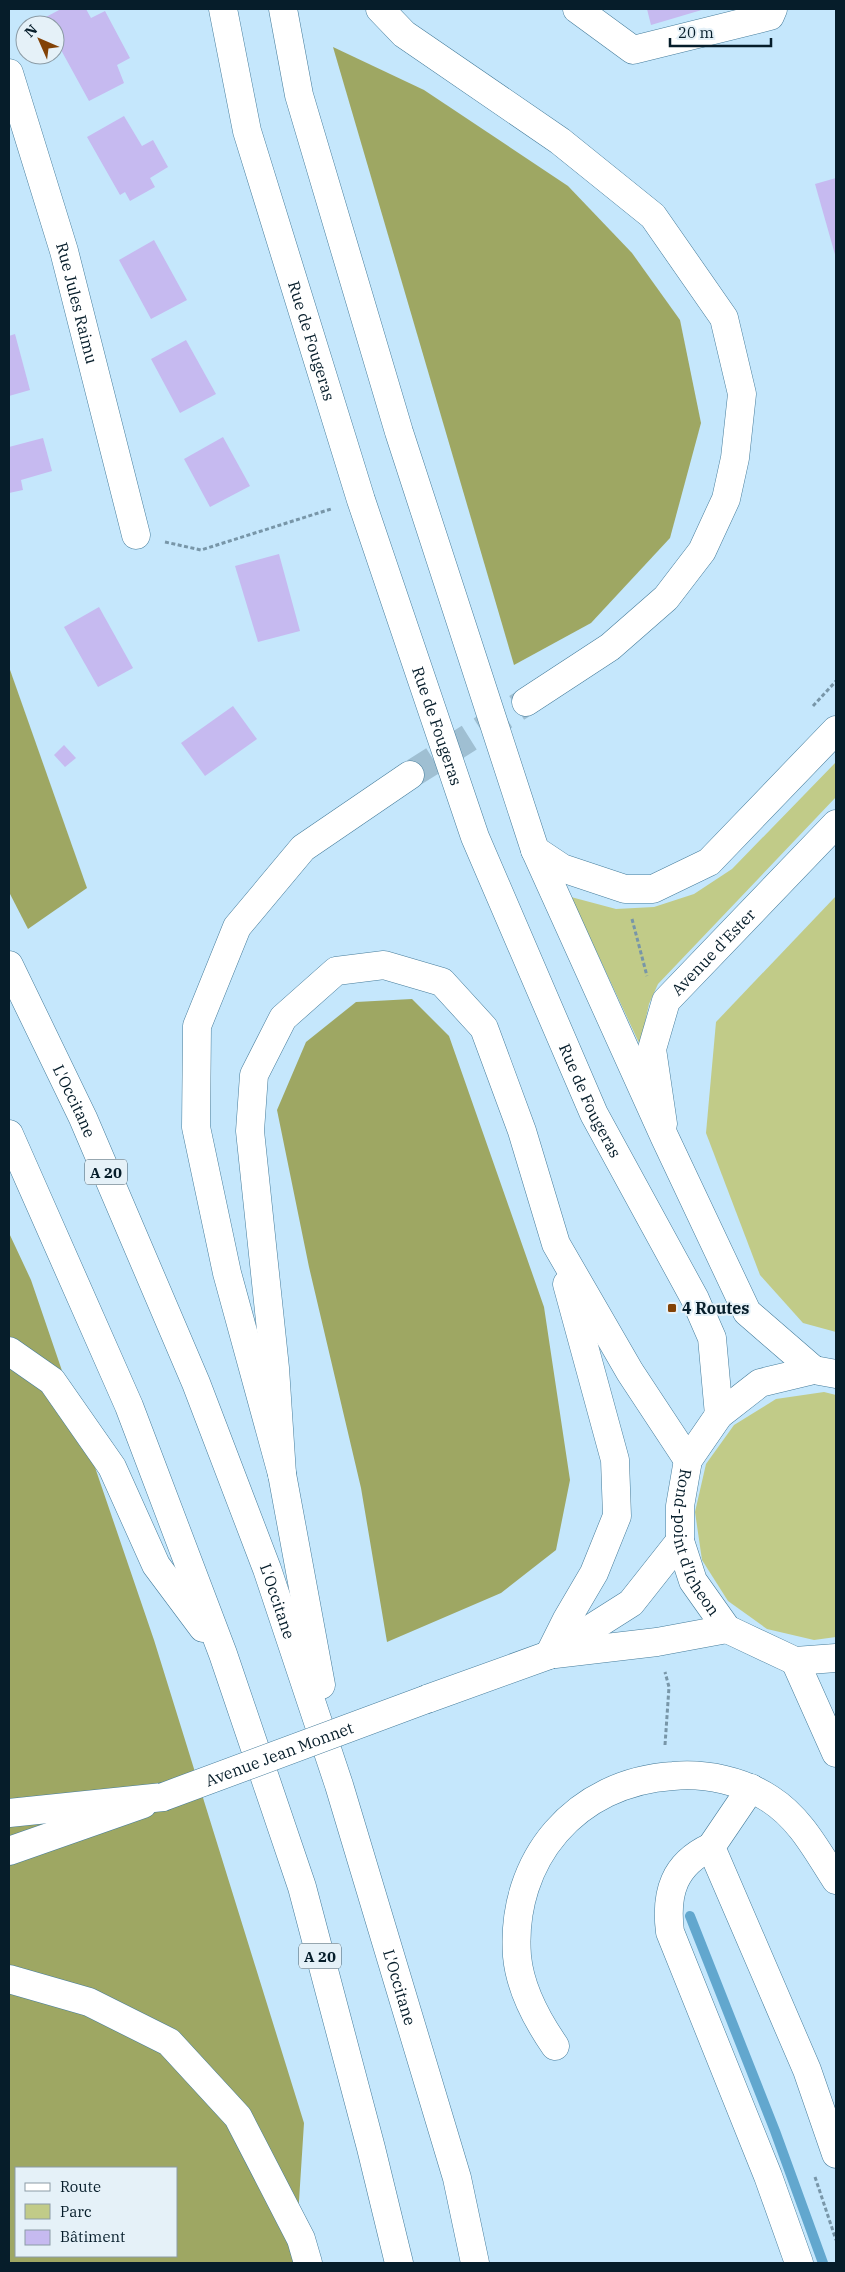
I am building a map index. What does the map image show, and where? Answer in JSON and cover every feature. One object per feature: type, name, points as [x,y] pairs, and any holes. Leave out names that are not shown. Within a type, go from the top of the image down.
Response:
[{"type":"main road","name":"Rue de Fougeras","points":[[222,9],[247,131],[361,500],[474,837],[594,1114],[694,1299],[712,1338],[719,1415]]},
{"type":"main road","points":[[283,9],[299,96],[388,394],[536,850],[665,1138],[747,1312],[825,1372]]},
{"type":"main road","points":[[380,9],[404,34],[560,141],[652,216],[724,318],[742,394],[736,458],[726,499],[702,551],[666,598],[610,647],[526,702]]},
{"type":"main road","points":[[577,9],[633,50],[770,16],[773,9]]},
{"type":"main road","name":"Rue Jules Raimu","points":[[9,73],[64,251],[136,535]]},
{"type":"main road","points":[[536,850],[562,868],[625,889],[653,889],[709,862],[836,730]]},
{"type":"main road","points":[[339,1785],[282,1474],[227,1273],[196,1127],[197,1026],[238,927],[303,848],[410,776]]},
{"type":"main road","name":"Avenue d'Ester","points":[[665,1138],[652,1050],[666,1000],[836,824]]},
{"type":"main road","name":"L'Occitane","points":[[9,965],[83,1118],[196,1383],[267,1570],[339,1785],[457,2178],[475,2263]]},
{"type":"main road","points":[[282,1474],[275,1368],[250,1131],[254,1075],[283,1018],[336,971],[384,965],[442,982],[484,1028],[522,1131],[596,1384],[615,1460],[618,1516],[594,1573],[549,1655]]},
{"type":"main road","name":"A 20","points":[[9,1134],[129,1406],[223,1654],[302,1887],[371,2148],[399,2263]]},
{"type":"main road","points":[[556,1244],[630,1372],[688,1460]]},
{"type":"main road","points":[[9,1351],[52,1381],[58,1389],[112,1467],[156,1565],[223,1654]]},
{"type":"main road","name":"Rond-point d'Icheon","points":[[825,1372],[760,1383],[719,1415],[688,1460],[680,1506],[680,1541],[694,1581],[727,1629],[795,1661],[836,1658]]},
{"type":"main road","name":"Avenue Jean Monnet","points":[[9,1850],[163,1798],[549,1655],[631,1603],[680,1541]]},
{"type":"main road","name":"Avenue Jean Monnet","points":[[549,1655],[657,1642],[727,1629]]},
{"type":"main road","points":[[795,1661],[836,1753]]},
{"type":"main road","points":[[555,2046],[540,2023],[526,1994],[517,1958],[518,1916],[527,1880],[543,1848],[565,1821],[589,1801],[623,1784],[662,1776],[685,1775],[716,1778],[751,1788],[771,1800],[802,1827],[836,1880]]},
{"type":"main road","points":[[751,1788],[711,1847],[700,1852],[688,1862],[676,1877],[670,1891],[668,1912],[670,1932],[765,2168],[799,2263]]},
{"type":"main road","points":[[9,1813],[163,1798]]},
{"type":"main road","points":[[711,1847],[806,2070],[836,2154]]},
{"type":"main road","points":[[9,1979],[89,2002],[169,2042],[238,2117],[300,2239],[308,2263]]},
{"type":"path","points":[[136,535],[201,550],[361,500]]},
{"type":"path","points":[[664,1670],[669,1687],[664,1749]]},
{"type":"green space","points":[[333,47],[424,90],[568,186],[632,253],[680,320],[701,423],[670,538],[591,623],[514,665]]},
{"type":"green space","points":[[9,667],[87,888],[28,929],[9,892]]},
{"type":"green space","points":[[836,762],[836,797],[658,984],[649,1004],[640,1045],[571,897],[616,909],[654,907],[694,894],[732,869]]},
{"type":"green space","points":[[836,896],[836,1332],[803,1323],[760,1275],[706,1133],[716,1022]]},
{"type":"green space","points":[[412,999],[449,1036],[544,1307],[570,1480],[556,1550],[501,1593],[387,1642],[361,1488],[309,1267],[277,1110],[306,1042],[356,1002]]},
{"type":"green space","points":[[9,1233],[31,1280],[154,1640],[304,2123],[295,2263],[9,2263]]},
{"type":"green space","points":[[824,1392],[836,1395],[836,1637],[814,1640],[767,1629],[728,1601],[702,1560],[695,1512],[706,1464],[734,1425],[776,1399]]},
{"type":"building","points":[[61,9],[86,9],[91,18],[105,11],[130,58],[117,65],[124,83],[89,101],[65,57],[65,15],[50,15]]},
{"type":"building","points":[[647,9],[705,9],[651,25]]},
{"type":"building","points":[[124,116],[142,146],[153,140],[168,167],[150,178],[155,187],[130,201],[125,192],[120,195],[87,137]]},
{"type":"building","points":[[836,178],[836,258],[815,184]]},
{"type":"building","points":[[154,240],[187,300],[151,319],[119,260]]},
{"type":"building","points":[[15,334],[30,390],[9,396],[9,336]]},
{"type":"building","points":[[186,340],[216,394],[180,413],[151,359]]},
{"type":"building","points":[[223,437],[250,486],[210,507],[184,459]]},
{"type":"building","points":[[43,438],[52,471],[21,480],[23,490],[9,493],[9,447]]},
{"type":"building","points":[[279,554],[300,631],[258,642],[235,566]]},
{"type":"building","points":[[99,607],[133,668],[98,687],[64,627]]},
{"type":"building","points":[[233,706],[257,739],[205,776],[181,743]]},
{"type":"building","points":[[64,745],[76,758],[65,767],[54,755]]},
{"type":"waterway","points":[[690,1916],[775,2131],[823,2263]]},
{"type":"tunnel","points":[[410,775],[526,702]]},
{"type":"place","name":"4 Routes","points":[[672,1308]]}]
